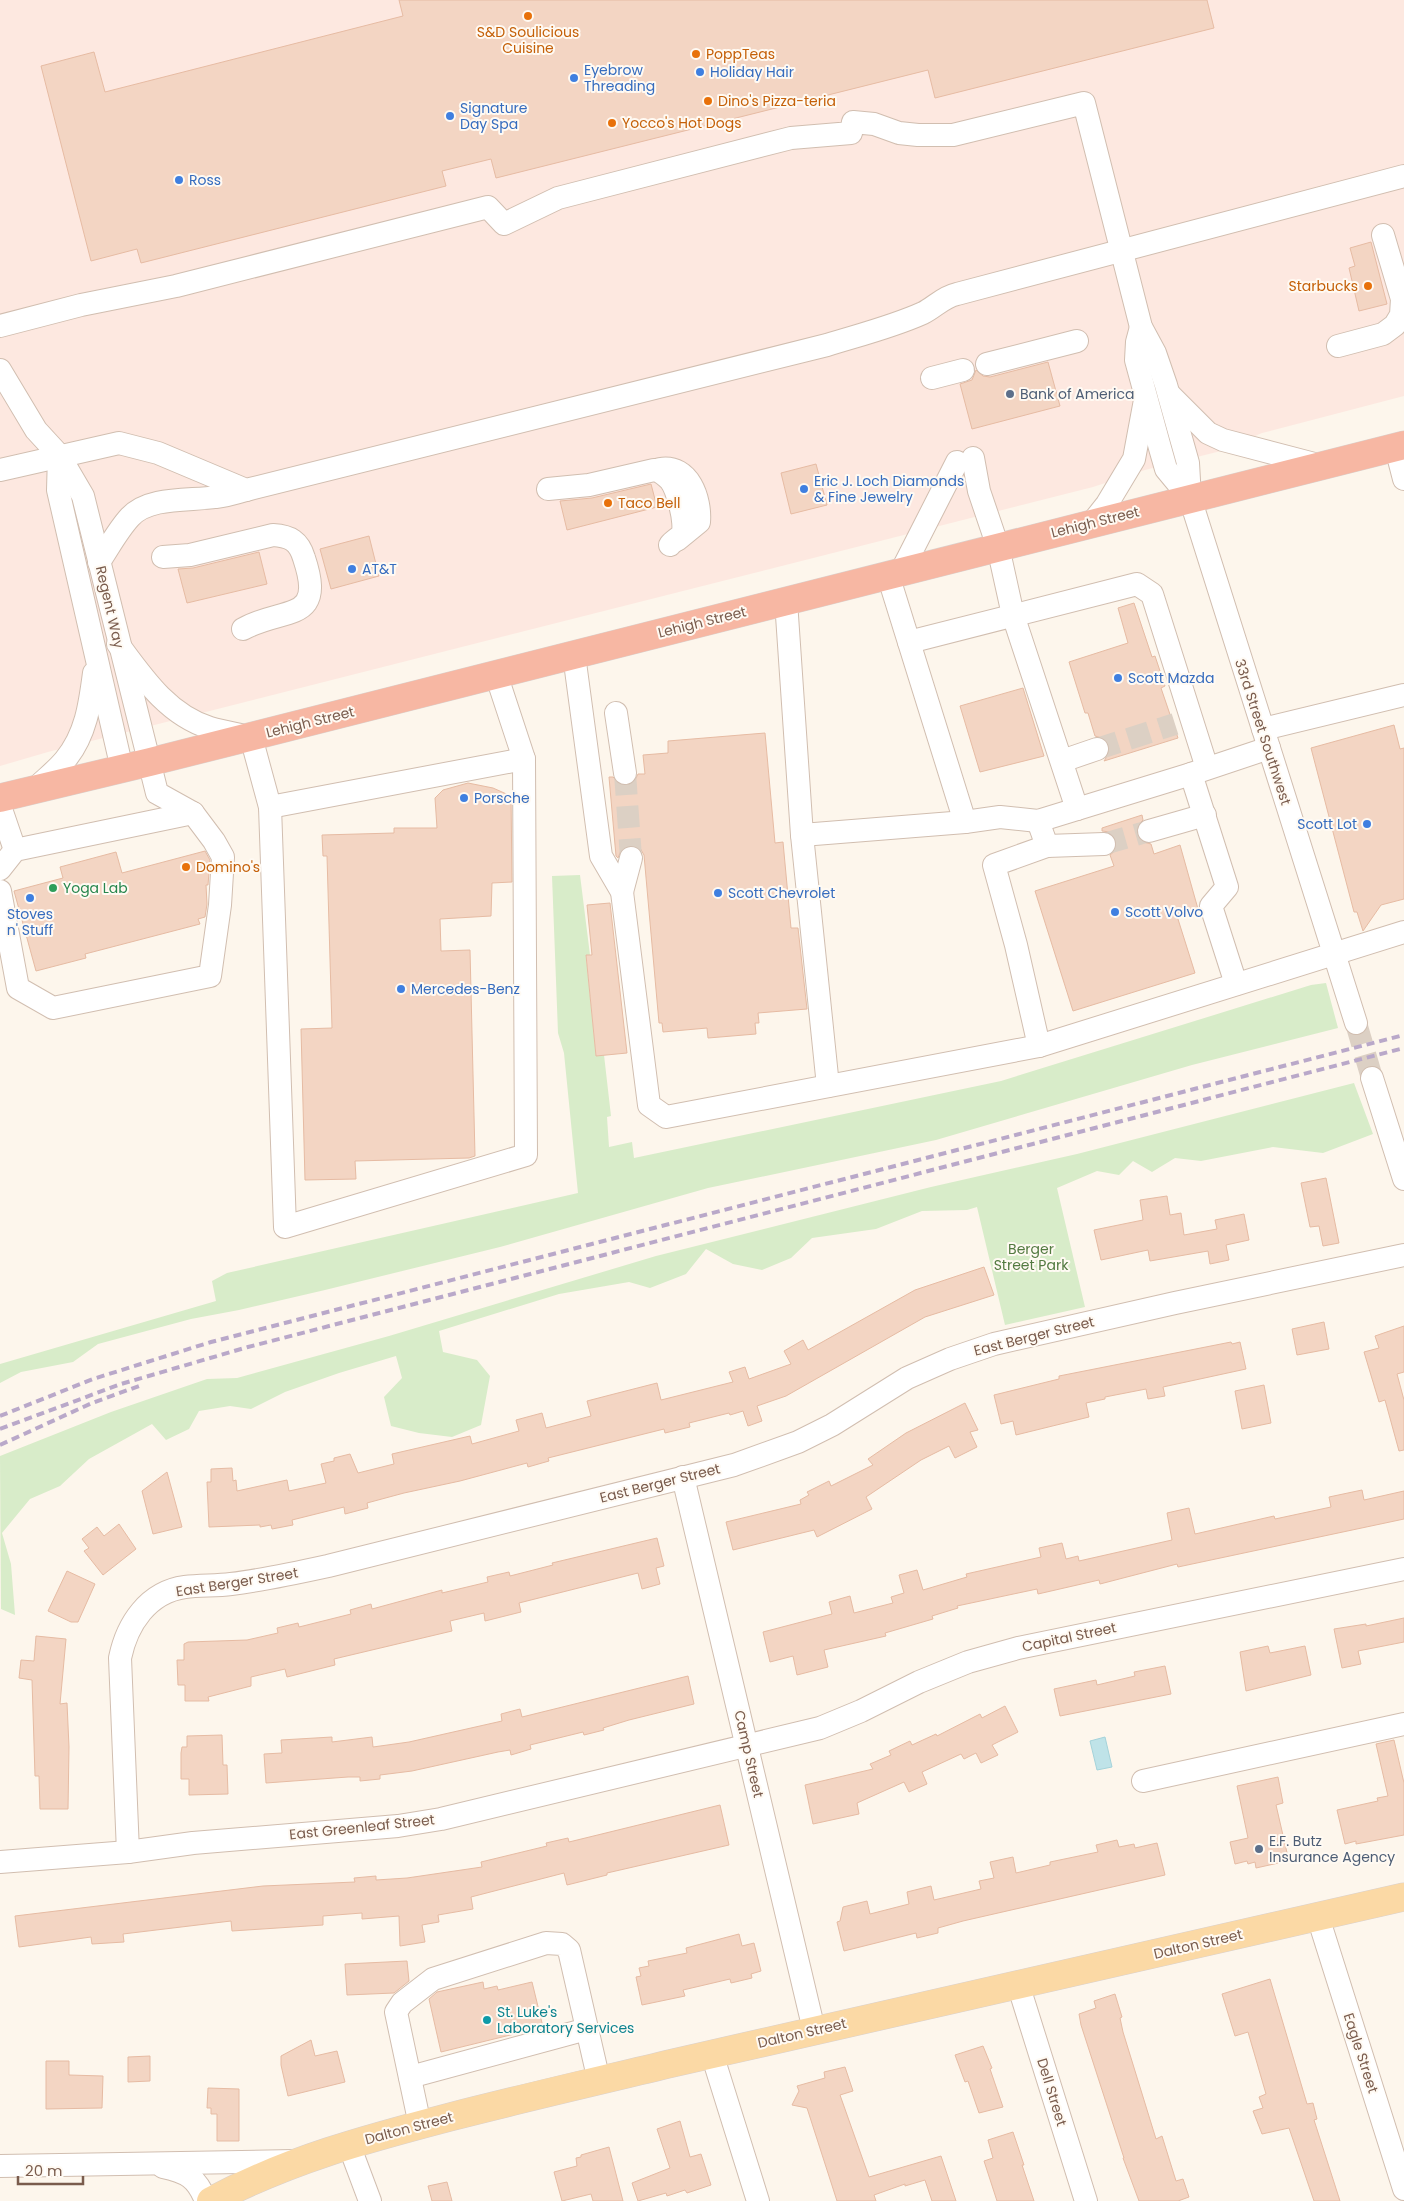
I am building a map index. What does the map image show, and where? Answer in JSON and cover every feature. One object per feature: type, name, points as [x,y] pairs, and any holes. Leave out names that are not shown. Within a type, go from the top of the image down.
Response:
[{"type":"highway","name":"Lehigh Street","points":[[0,798],[251,737],[1400,446]]},
{"type":"main road","name":"Dalton Street","points":[[211,2201],[244,2184],[298,2161],[420,2125],[814,2030],[1404,1897]]},
{"type":"street","name":"33rd Street Southwest","points":[[0,326],[82,305],[176,286],[488,207],[504,224],[558,198],[791,138],[851,134],[853,122],[874,124],[909,134],[952,134],[1084,103],[1141,327],[1155,353],[1157,395],[1188,463],[1190,498],[1356,1023]]},
{"type":"street","points":[[99,562],[131,516],[148,506],[176,499],[198,500],[219,497],[827,345],[893,325],[924,312],[951,295],[1404,176]]},
{"type":"street","points":[[1338,346],[1383,334],[1394,325],[1401,315],[1402,299],[1383,235]]},
{"type":"street","points":[[987,364],[1077,341]]},
{"type":"street","points":[[0,370],[36,430],[59,456]]},
{"type":"street","points":[[932,378],[963,370]]},
{"type":"street","points":[[1092,523],[1107,504],[1134,459],[1157,395],[1208,433],[1223,440],[1322,466]]},
{"type":"street","points":[[0,470],[119,443],[158,452],[246,490]]},
{"type":"street","points":[[1400,446],[1404,479]]},
{"type":"street","name":"Regent Way","points":[[59,456],[83,496],[118,644],[157,793],[193,813]]},
{"type":"street","name":"Regent Way","points":[[59,456],[58,490],[95,659],[122,769]]},
{"type":"street","points":[[965,822],[909,642],[895,573],[965,460],[979,491],[998,547],[1013,615],[1077,808]]},
{"type":"street","points":[[548,488],[589,485],[654,470],[661,471],[671,482],[678,498],[684,524],[682,533],[670,545]]},
{"type":"street","points":[[163,557],[190,555],[273,535],[285,535],[294,540],[302,550],[311,584],[305,606],[294,612],[256,622],[243,629]]},
{"type":"street","points":[[909,642],[1137,584],[1152,594],[1183,721],[1199,771],[1205,815],[1227,887],[1211,906],[1236,984]]},
{"type":"street","points":[[786,601],[802,835],[828,1086]]},
{"type":"street","points":[[118,644],[154,691],[180,715],[209,728],[251,737],[270,807],[285,1227],[526,1156],[524,759],[496,674]]},
{"type":"street","points":[[574,655],[601,856],[622,892]]},
{"type":"street","points":[[34,790],[65,760],[77,743],[86,722],[95,659]]},
{"type":"street","points":[[802,835],[965,822],[1000,816],[1038,821],[1199,771],[1266,739],[1404,694]]},
{"type":"street","points":[[616,713],[625,774]]},
{"type":"street","points":[[1062,761],[1097,749]]},
{"type":"street","points":[[270,807],[524,759]]},
{"type":"street","points":[[0,806],[15,850]]},
{"type":"street","points":[[0,869],[15,850],[193,813],[214,840],[223,857],[220,905],[210,976],[53,1008],[18,988],[0,891]]},
{"type":"street","points":[[1149,831],[1205,815]]},
{"type":"street","points":[[1038,821],[1047,846]]},
{"type":"street","points":[[1039,1046],[1016,945],[994,865],[1047,846],[1104,844]]},
{"type":"street","points":[[631,858],[622,892],[649,1105],[666,1117],[1039,1046],[1404,932]]},
{"type":"street","points":[[1372,1078],[1404,1179]]},
{"type":"street","name":"East Berger Street","points":[[128,1852],[120,1658],[124,1640],[133,1620],[147,1605],[163,1594],[183,1588],[279,1577],[763,1456],[798,1442],[832,1425],[907,1378],[950,1359],[994,1344],[1175,1303],[1404,1255]]},
{"type":"street","name":"Camp Street","points":[[683,1477],[814,2030]]},
{"type":"street","name":"Capital Street","points":[[747,1746],[820,1728],[861,1711],[919,1682],[960,1666],[1018,1648],[1404,1570]]},
{"type":"street","points":[[1143,1781],[1404,1724]]},
{"type":"street","name":"East Greenleaf Street","points":[[0,1862],[128,1852],[193,1843],[398,1826],[432,1821],[747,1746]]},
{"type":"street","name":"Eagle Street","points":[[1318,1917],[1404,2189]]},
{"type":"street","points":[[420,2125],[396,2012],[402,2003],[433,1979],[546,1943],[562,1944],[569,1950],[599,2081]]},
{"type":"street","name":"Dell Street","points":[[1018,1984],[1086,2201]]},
{"type":"street","points":[[410,2077],[587,2029]]},
{"type":"street","points":[[712,2054],[758,2201]]},
{"type":"street","points":[[349,2145],[370,2201]]},
{"type":"street","points":[[0,2166],[298,2161]]},
{"type":"street","points":[[137,2163],[176,2170],[194,2179],[201,2187],[206,2201]]},
{"type":"shaded area","points":[[0,0],[1404,0],[1404,396],[1262,433],[1221,451],[1145,470],[1093,487],[48,752],[0,766]]},
{"type":"green space","points":[[580,875],[590,955],[586,956],[596,1056],[604,1055],[611,1116],[607,1117],[609,1147],[632,1142],[634,1158],[1001,1081],[1311,985],[1326,983],[1338,1028],[1192,1065],[936,1140],[708,1188],[500,1247],[325,1290],[191,1319],[98,1344],[73,1362],[21,1372],[0,1383],[0,1364],[216,1301],[212,1281],[227,1273],[578,1193],[564,1053],[558,1033],[552,876]]},
{"type":"green space","name":"Berger Street Park","points":[[1354,1083],[1373,1134],[1323,1153],[1273,1147],[1201,1161],[1175,1158],[1152,1172],[1133,1161],[1119,1175],[1097,1171],[1057,1188],[1085,1307],[1005,1325],[977,1207],[967,1210],[922,1211],[876,1229],[812,1238],[791,1258],[762,1270],[733,1264],[706,1249],[686,1274],[650,1288],[629,1282],[559,1294],[439,1331],[443,1352],[477,1360],[490,1376],[481,1425],[452,1437],[419,1433],[391,1426],[384,1397],[402,1378],[396,1356],[285,1392],[251,1409],[230,1406],[199,1411],[189,1429],[166,1440],[152,1424],[89,1459],[60,1486],[30,1499],[2,1533],[11,1564],[15,1615],[1,1609],[0,1456],[111,1412],[207,1379],[237,1378],[389,1336],[656,1256],[931,1187],[1077,1154]]},
{"type":"water","points":[[1105,1737],[1112,1767],[1097,1770],[1090,1741]]},
{"type":"building","points":[[399,0],[1207,0],[1214,28],[935,98],[928,70],[496,178],[491,159],[442,171],[446,186],[141,263],[137,249],[91,261],[41,66],[94,52],[105,92],[403,16]]},
{"type":"building","name":"Starbucks","points":[[1371,242],[1387,304],[1359,311],[1349,268],[1355,266],[1350,248]]},
{"type":"building","name":"Bank of America","points":[[1048,362],[1060,406],[972,429],[960,384],[972,380],[976,370],[983,376],[990,377]]},
{"type":"building","name":"Eric J. Loch Diamonds & Fine Jewelry","points":[[816,464],[827,505],[791,514],[781,473]]},
{"type":"building","name":"Taco Bell","points":[[651,484],[657,507],[567,530],[560,501],[592,498]]},
{"type":"building","name":"AT&T","points":[[369,536],[379,576],[331,589],[320,549]]},
{"type":"building","points":[[259,552],[267,584],[187,603],[178,569],[193,568]]},
{"type":"building","name":"Scott Mazda","points":[[1134,603],[1152,657],[1155,656],[1165,686],[1161,688],[1178,738],[1104,761],[1110,752],[1109,744],[1105,739],[1095,736],[1088,713],[1085,713],[1069,662],[1128,643],[1118,608]]},
{"type":"building","points":[[1023,688],[1044,756],[980,772],[960,706]]},
{"type":"building","name":"Scott Lot","points":[[1394,725],[1400,749],[1404,748],[1404,899],[1381,905],[1363,931],[1357,912],[1354,912],[1311,748]]},
{"type":"building","name":"Scott Chevrolet","points":[[765,733],[775,843],[783,842],[791,928],[798,928],[807,1009],[758,1013],[759,1023],[755,1023],[756,1034],[708,1038],[707,1028],[663,1032],[662,1023],[659,1023],[644,855],[640,848],[628,845],[622,848],[618,858],[616,856],[609,777],[613,777],[621,785],[633,784],[638,774],[645,774],[643,755],[668,753],[668,741]]},
{"type":"building","name":"Mercedes-Benz","points":[[468,783],[493,788],[511,796],[512,882],[492,883],[491,916],[440,919],[441,951],[470,950],[475,1156],[469,1158],[355,1161],[356,1179],[305,1180],[301,1029],[332,1028],[327,856],[323,856],[322,835],[394,833],[394,828],[437,828],[435,798],[443,790]]},
{"type":"building","name":"Scott Volvo","points":[[1142,815],[1143,820],[1136,827],[1137,835],[1140,841],[1151,844],[1154,854],[1180,845],[1198,909],[1177,916],[1195,973],[1073,1011],[1035,891],[1114,866],[1110,855],[1116,850],[1115,837],[1110,832],[1102,831],[1102,828]]},
{"type":"building","points":[[205,851],[210,860],[208,885],[206,885],[207,904],[205,917],[198,919],[200,924],[85,954],[86,958],[36,971],[14,891],[63,878],[60,867],[116,852],[122,873]]},
{"type":"building","points":[[610,903],[627,1053],[596,1056],[586,955],[592,955],[587,905]]},
{"type":"building","points":[[1326,1178],[1339,1243],[1323,1246],[1319,1226],[1310,1227],[1301,1183]]},
{"type":"building","points":[[1167,1196],[1170,1215],[1181,1213],[1184,1235],[1217,1229],[1215,1220],[1244,1214],[1249,1240],[1226,1245],[1229,1260],[1210,1264],[1208,1251],[1150,1261],[1148,1250],[1101,1260],[1094,1230],[1143,1220],[1140,1200]]},
{"type":"building","points":[[984,1267],[994,1295],[925,1317],[786,1396],[757,1406],[762,1421],[748,1426],[743,1411],[730,1415],[729,1413],[689,1423],[690,1427],[665,1433],[664,1429],[548,1458],[549,1461],[528,1467],[527,1463],[460,1481],[404,1493],[367,1503],[368,1508],[345,1514],[344,1507],[292,1520],[293,1525],[272,1529],[271,1525],[260,1527],[260,1525],[209,1527],[207,1482],[211,1482],[211,1469],[232,1468],[233,1481],[236,1480],[237,1491],[287,1480],[289,1491],[326,1483],[321,1464],[350,1454],[358,1473],[394,1464],[392,1454],[470,1436],[472,1444],[519,1431],[516,1420],[542,1413],[546,1428],[591,1416],[587,1401],[657,1383],[661,1400],[733,1382],[729,1372],[745,1367],[749,1379],[791,1364],[784,1351],[803,1340],[808,1350],[915,1290]]},
{"type":"building","points":[[1324,1322],[1329,1349],[1297,1355],[1292,1329]]},
{"type":"building","points":[[1404,1326],[1404,1372],[1397,1374],[1404,1400],[1404,1450],[1399,1451],[1385,1400],[1379,1402],[1364,1352],[1379,1348],[1375,1336]]},
{"type":"building","points":[[1231,1342],[1232,1344],[1240,1342],[1246,1369],[1163,1387],[1165,1396],[1148,1399],[1146,1389],[1105,1397],[1105,1399],[1086,1403],[1089,1417],[1016,1435],[1013,1421],[1001,1424],[994,1395],[1059,1379],[1059,1376]]},
{"type":"building","points":[[1264,1385],[1271,1423],[1242,1429],[1235,1391]]},
{"type":"building","points":[[965,1403],[978,1430],[970,1432],[977,1447],[955,1458],[949,1446],[921,1460],[866,1497],[872,1509],[817,1537],[814,1530],[733,1550],[726,1522],[801,1504],[800,1500],[809,1495],[807,1492],[829,1481],[831,1486],[873,1465],[868,1459],[906,1433]]},
{"type":"building","points":[[167,1472],[182,1527],[153,1534],[142,1491]]},
{"type":"building","points":[[1362,1490],[1364,1500],[1404,1491],[1404,1519],[1178,1567],[1177,1564],[1100,1584],[1099,1580],[1038,1594],[1037,1589],[957,1606],[958,1608],[932,1616],[933,1619],[885,1633],[886,1636],[824,1650],[828,1667],[797,1675],[793,1656],[770,1662],[763,1632],[832,1614],[829,1602],[850,1596],[854,1613],[893,1603],[891,1597],[904,1593],[899,1575],[917,1570],[923,1590],[967,1577],[966,1574],[1041,1557],[1039,1548],[1062,1543],[1066,1559],[1078,1556],[1079,1561],[1172,1540],[1167,1513],[1189,1508],[1195,1534],[1274,1516],[1275,1519],[1331,1507],[1329,1497]]},
{"type":"building","points":[[119,1524],[136,1549],[103,1575],[84,1551],[89,1548],[82,1539],[97,1527],[104,1536]]},
{"type":"building","points":[[657,1538],[664,1566],[656,1568],[660,1584],[642,1589],[638,1573],[519,1603],[521,1612],[485,1621],[484,1613],[450,1621],[452,1631],[334,1659],[335,1665],[287,1677],[285,1669],[251,1677],[251,1686],[208,1697],[209,1701],[185,1701],[185,1685],[178,1685],[177,1660],[184,1660],[184,1644],[188,1642],[247,1640],[278,1633],[277,1628],[298,1623],[299,1627],[351,1614],[350,1610],[371,1604],[372,1609],[442,1590],[442,1593],[488,1582],[487,1577],[509,1572],[510,1576],[553,1565],[552,1563]]},
{"type":"building","points":[[67,1571],[95,1584],[78,1622],[71,1622],[48,1611]]},
{"type":"building","points":[[1404,1618],[1404,1642],[1358,1651],[1361,1664],[1342,1668],[1334,1629],[1366,1624],[1366,1626]]},
{"type":"building","points":[[36,1636],[66,1639],[60,1704],[67,1703],[69,1747],[68,1809],[40,1809],[39,1776],[35,1776],[32,1680],[19,1678],[21,1660],[34,1661]]},
{"type":"building","points":[[1268,1646],[1270,1653],[1305,1646],[1311,1675],[1246,1691],[1240,1652]]},
{"type":"building","points":[[1165,1666],[1171,1694],[1060,1716],[1054,1689],[1096,1680],[1097,1685],[1135,1676],[1134,1672]]},
{"type":"building","points":[[688,1676],[694,1704],[629,1720],[603,1728],[604,1730],[584,1735],[583,1732],[530,1745],[531,1749],[511,1755],[510,1750],[498,1752],[412,1771],[380,1775],[380,1779],[360,1781],[360,1777],[348,1777],[266,1783],[264,1754],[282,1753],[281,1740],[332,1737],[332,1742],[372,1737],[373,1747],[409,1742],[502,1721],[501,1714],[520,1709],[522,1717]]},
{"type":"building","points":[[1005,1706],[1018,1732],[992,1745],[998,1755],[981,1763],[976,1753],[964,1759],[961,1754],[922,1772],[927,1784],[909,1792],[904,1782],[857,1803],[859,1814],[813,1824],[805,1785],[873,1769],[870,1764],[891,1755],[889,1751],[910,1741],[912,1745],[936,1734],[937,1736],[980,1714],[982,1718]]},
{"type":"building","points":[[222,1735],[223,1765],[227,1765],[228,1794],[189,1795],[189,1779],[181,1779],[181,1753],[182,1747],[187,1747],[187,1736]]},
{"type":"building","points":[[1394,1740],[1404,1783],[1404,1835],[1356,1844],[1356,1841],[1345,1844],[1337,1810],[1378,1801],[1377,1798],[1388,1796],[1376,1744]]},
{"type":"building","points":[[1278,1777],[1283,1803],[1276,1805],[1288,1857],[1282,1858],[1283,1862],[1256,1868],[1255,1862],[1248,1864],[1247,1861],[1235,1864],[1230,1842],[1248,1838],[1237,1786]]},
{"type":"building","points":[[720,1805],[729,1845],[607,1873],[607,1875],[567,1885],[564,1873],[471,1897],[473,1909],[438,1915],[439,1922],[422,1925],[425,1942],[400,1946],[399,1916],[362,1919],[362,1913],[323,1916],[323,1925],[232,1931],[231,1921],[123,1934],[124,1942],[92,1944],[91,1937],[19,1947],[15,1916],[263,1886],[355,1882],[354,1878],[376,1876],[376,1880],[407,1878],[482,1867],[481,1862],[547,1846],[546,1843],[568,1838],[569,1842]]},
{"type":"building","points":[[1117,1840],[1119,1847],[1134,1844],[1135,1848],[1157,1843],[1165,1875],[963,1921],[938,1928],[938,1933],[917,1938],[916,1933],[844,1951],[837,1922],[840,1921],[843,1907],[867,1901],[870,1914],[909,1904],[907,1892],[931,1886],[934,1900],[981,1889],[979,1881],[994,1878],[990,1862],[1013,1857],[1016,1873],[1050,1865],[1050,1862],[1098,1852],[1096,1845]]},
{"type":"building","points":[[739,1934],[742,1946],[754,1943],[761,1971],[751,1974],[752,1978],[731,1983],[730,1979],[683,1990],[685,1996],[642,2005],[636,1977],[641,1976],[639,1968],[649,1966],[648,1961],[687,1953],[686,1948]]},
{"type":"building","points":[[407,1961],[409,1981],[394,1993],[347,1995],[345,1964]]},
{"type":"building","points":[[1270,1979],[1307,2104],[1313,2103],[1317,2119],[1314,2120],[1340,2201],[1314,2201],[1289,2128],[1262,2134],[1253,2111],[1263,2108],[1259,2097],[1266,2094],[1248,2032],[1235,2036],[1222,1994]]},
{"type":"building","name":"St. Luke's Laboratory Services","points":[[483,1982],[484,1989],[497,1986],[498,1990],[532,1982],[543,2027],[441,2052],[429,1999],[437,1992]]},
{"type":"building","points":[[1115,1994],[1122,2017],[1120,2018],[1123,2032],[1156,2139],[1162,2136],[1176,2181],[1183,2179],[1189,2197],[1178,2201],[1139,2201],[1123,2158],[1081,2025],[1079,2014],[1096,2008],[1094,2001]]},
{"type":"building","points":[[311,2040],[315,2056],[337,2051],[345,2082],[288,2096],[281,2065],[281,2056]]},
{"type":"building","points":[[983,2046],[992,2068],[990,2069],[1003,2107],[979,2113],[968,2081],[965,2082],[955,2055]]},
{"type":"building","points":[[150,2056],[150,2081],[128,2082],[128,2057]]},
{"type":"building","points":[[46,2061],[69,2061],[69,2075],[103,2076],[102,2108],[46,2109]]},
{"type":"building","points":[[845,2067],[853,2091],[840,2095],[869,2177],[941,2156],[956,2201],[932,2201],[925,2180],[905,2186],[905,2184],[874,2195],[876,2201],[837,2201],[807,2108],[792,2105],[799,2091],[797,2086],[825,2078],[824,2072]]},
{"type":"building","points":[[208,2088],[239,2089],[239,2141],[217,2141],[217,2114],[211,2114],[211,2108],[207,2108]]},
{"type":"building","points":[[680,2121],[690,2157],[701,2154],[711,2185],[687,2193],[685,2190],[667,2196],[666,2193],[638,2201],[632,2183],[670,2168],[657,2129]]},
{"type":"building","points":[[1013,2132],[1034,2201],[997,2201],[984,2161],[993,2158],[988,2140]]},
{"type":"building","points":[[609,2147],[623,2201],[593,2201],[591,2194],[562,2201],[554,2172],[577,2166],[576,2158],[581,2157],[581,2155]]},
{"type":"building","points":[[447,2182],[452,2201],[432,2201],[428,2186]]},
{"type":"tunnel","points":[[1097,749],[1175,724]]},
{"type":"tunnel","points":[[625,773],[631,858]]},
{"type":"tunnel","points":[[1104,844],[1149,831]]},
{"type":"tunnel","points":[[1356,1023],[1372,1078]]},
{"type":"railway","points":[[0,1416],[93,1379],[211,1342],[1404,1035]]},
{"type":"railway","points":[[0,1429],[121,1384],[248,1347],[1404,1048]]},
{"type":"railway","points":[[0,1445],[92,1403],[139,1386]]},
{"type":"place","name":"S&D Soulicious Cuisine","points":[[528,16]]},
{"type":"place","name":"PoppTeas","points":[[696,54]]},
{"type":"place","name":"Holiday Hair","points":[[700,72]]},
{"type":"place","name":"Eyebrow Threading","points":[[574,78]]},
{"type":"place","name":"Dino's Pizza-teria","points":[[708,101]]},
{"type":"place","name":"Signature Day Spa","points":[[450,116]]},
{"type":"place","name":"Yocco's Hot Dogs","points":[[612,123]]},
{"type":"place","name":"Ross","points":[[179,180]]},
{"type":"place","name":"Starbucks","points":[[1368,286]]},
{"type":"place","name":"Bank of America","points":[[1010,394]]},
{"type":"place","name":"Eric J. Loch Diamonds & Fine Jewelry","points":[[804,489]]},
{"type":"place","name":"Taco Bell","points":[[608,503]]},
{"type":"place","name":"AT&T","points":[[352,569]]},
{"type":"place","name":"Scott Mazda","points":[[1118,678]]},
{"type":"place","name":"Porsche","points":[[464,798]]},
{"type":"place","name":"Scott Lot","points":[[1367,824]]},
{"type":"place","name":"Domino's","points":[[186,867]]},
{"type":"place","name":"Yoga Lab","points":[[53,888]]},
{"type":"place","name":"Scott Chevrolet","points":[[718,893]]},
{"type":"place","name":"Stoves n' Stuff","points":[[30,898]]},
{"type":"place","name":"Scott Volvo","points":[[1115,912]]},
{"type":"place","name":"Mercedes-Benz","points":[[401,989]]},
{"type":"place","name":"E.F. Butz Insurance Agency","points":[[1259,1849]]},
{"type":"place","name":"St. Luke's Laboratory Services","points":[[487,2020]]}]
